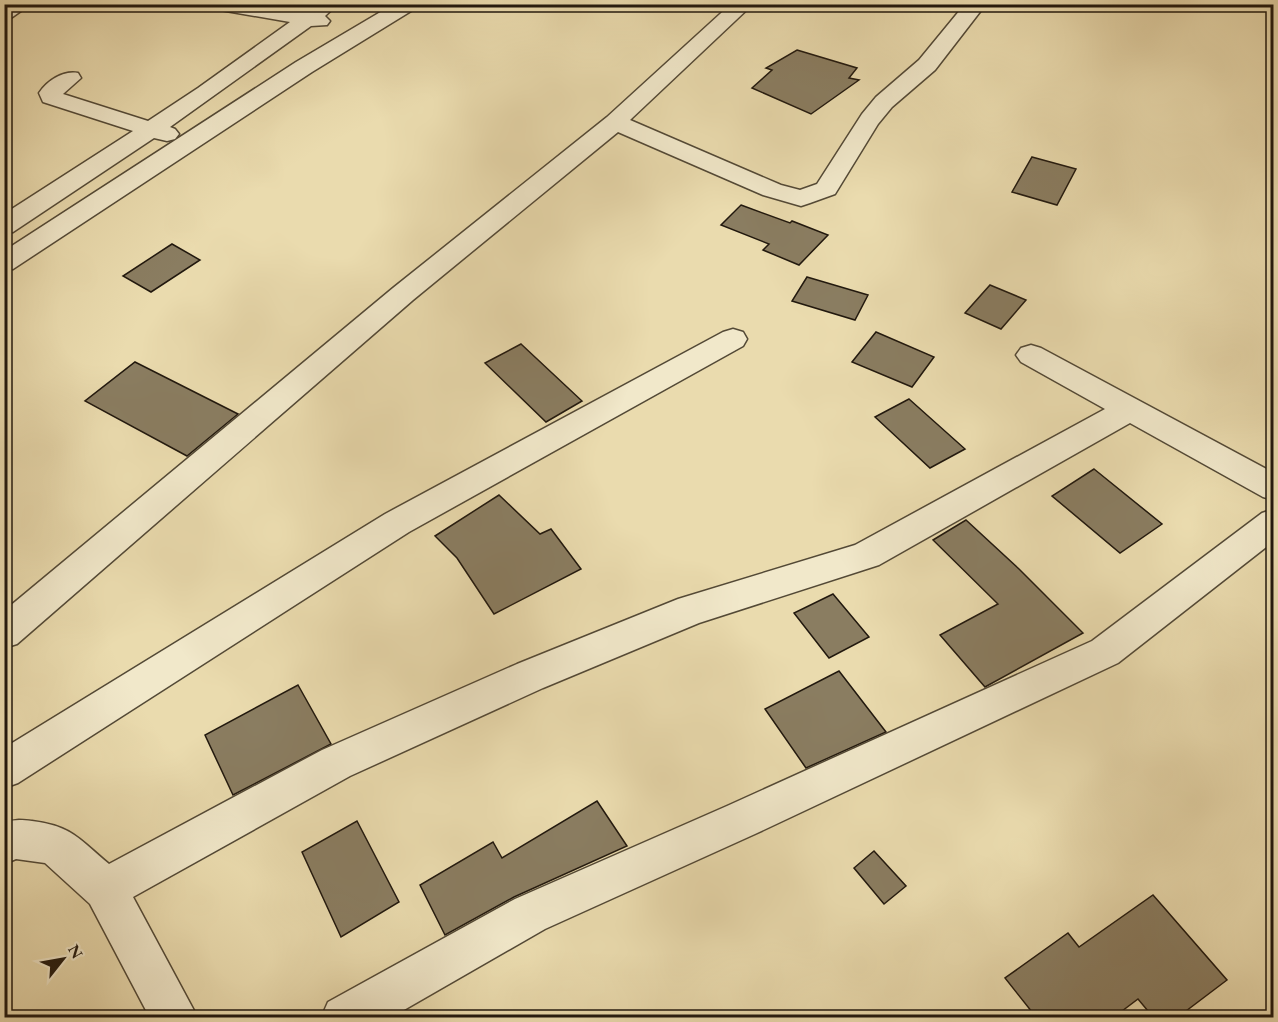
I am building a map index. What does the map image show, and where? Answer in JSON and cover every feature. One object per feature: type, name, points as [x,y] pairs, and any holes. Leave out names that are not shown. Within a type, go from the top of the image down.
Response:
[{"type":"street","points":[[4,14],[21,4]]},
{"type":"street","points":[[220,4],[309,18],[366,30]]},
{"type":"street","points":[[4,226],[152,130],[328,4]]},
{"type":"street","points":[[4,263],[304,67],[409,4]]},
{"type":"street","points":[[4,633],[403,294],[615,122],[742,4]]},
{"type":"street","points":[[615,122],[772,190],[801,198],[826,189],[870,119],[884,102],[927,64],[976,4]]},
{"type":"street","points":[[70,78],[50,93],[51,97],[189,142]]},
{"type":"street","points":[[4,770],[397,523],[734,339]]},
{"type":"street","points":[[1031,355],[1274,488]]},
{"type":"street","points":[[105,889],[336,762],[530,676],[691,610],[867,555],[1130,410]]},
{"type":"street","points":[[344,1017],[530,915],[1105,652],[1274,522]]},
{"type":"street","points":[[4,843],[15,839],[54,844],[105,889],[175,1017]]},
{"type":"building","points":[[797,50],[857,68],[849,78],[859,80],[811,114],[752,88],[772,70],[766,68]]},
{"type":"building","points":[[1032,157],[1076,169],[1057,205],[1012,192]]},
{"type":"building","points":[[741,205],[828,235],[799,265],[763,250],[769,244],[721,225]]},
{"type":"building","points":[[172,244],[200,260],[151,292],[123,276]]},
{"type":"building","points":[[807,277],[868,295],[855,320],[792,301]]},
{"type":"building","points":[[990,285],[1026,300],[1001,329],[965,313]]},
{"type":"building","points":[[876,332],[934,357],[912,387],[852,362]]},
{"type":"building","points":[[521,344],[582,401],[546,422],[485,363]]},
{"type":"building","points":[[135,362],[238,414],[187,456],[85,401]]},
{"type":"building","points":[[909,399],[965,449],[930,468],[875,417]]},
{"type":"building","points":[[1094,469],[1162,524],[1120,553],[1052,496]]},
{"type":"building","points":[[499,495],[540,534],[551,529],[581,569],[494,614],[457,558],[435,536]]},
{"type":"building","points":[[966,520],[1083,633],[985,687],[940,635],[998,604],[933,540]]},
{"type":"building","points":[[833,594],[869,637],[829,658],[794,613]]},
{"type":"building","points":[[839,671],[886,732],[806,768],[765,709]]},
{"type":"building","points":[[298,685],[331,744],[233,795],[205,735]]},
{"type":"building","points":[[597,801],[627,846],[514,897],[445,935],[420,885],[493,842],[502,858]]},
{"type":"building","points":[[357,821],[399,902],[341,937],[302,852]]},
{"type":"building","points":[[874,851],[906,886],[884,904],[854,868]]},
{"type":"building","points":[[1153,895],[1227,980],[1178,1017],[1153,1017],[1138,999],[1114,1017],[1036,1017],[1005,978],[1068,933],[1079,947]]}]
